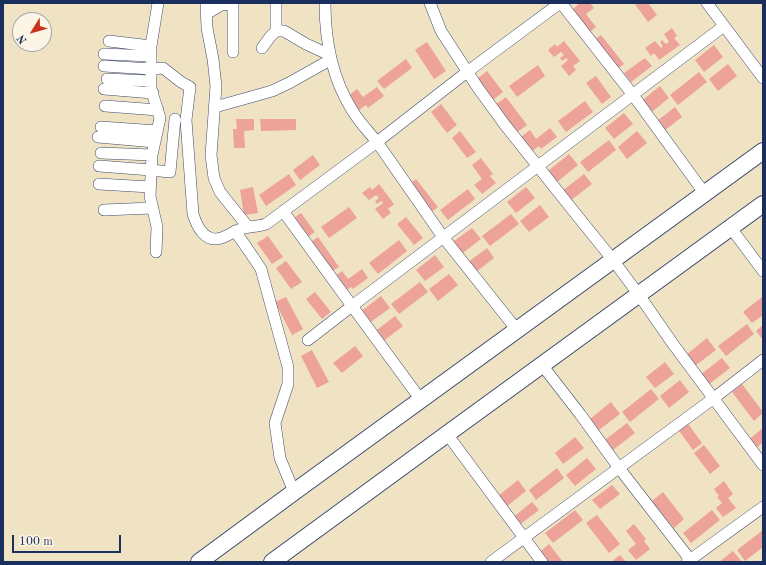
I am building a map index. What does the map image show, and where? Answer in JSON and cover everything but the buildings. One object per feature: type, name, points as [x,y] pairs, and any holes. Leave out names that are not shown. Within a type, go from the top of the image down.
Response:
[{"type":"highway","points":[[199,562],[763,151]]},
{"type":"highway","points":[[272,562],[763,204]]},
{"type":"street","points":[[156,252],[157,227],[152,208],[150,187],[152,155],[159,114],[151,89],[151,51],[158,3]]},
{"type":"street","points":[[233,52],[233,3],[206,9],[207,28],[216,86],[211,155],[214,178],[220,192],[248,227]]},
{"type":"street","points":[[262,48],[276,31],[276,3]]},
{"type":"street","points":[[325,3],[325,24],[330,57],[339,85],[352,111],[377,142],[443,236],[517,330]]},
{"type":"street","points":[[430,3],[441,31],[467,72],[505,125],[613,260],[763,466]]},
{"type":"street","points":[[104,66],[151,69],[163,68],[190,87],[186,120],[193,214],[202,232],[207,237],[214,240],[248,227],[266,224],[561,3],[632,95],[705,194]]},
{"type":"street","points":[[707,3],[763,78]]},
{"type":"street","points":[[308,340],[443,236],[724,26]]},
{"type":"street","points":[[276,31],[284,31],[330,57]]},
{"type":"street","points":[[109,41],[151,51]]},
{"type":"street","points":[[104,54],[151,51]]},
{"type":"street","points":[[215,107],[272,91],[289,83],[330,57]]},
{"type":"street","points":[[151,81],[105,84],[153,93]]},
{"type":"street","points":[[105,106],[159,114],[174,119],[186,120]]},
{"type":"street","points":[[99,166],[170,172],[174,119]]},
{"type":"street","points":[[155,142],[100,132],[157,131]]},
{"type":"street","points":[[101,153],[152,155]]},
{"type":"street","points":[[99,184],[150,187]]},
{"type":"street","points":[[104,210],[152,208]]},
{"type":"street","points":[[283,211],[421,400]]},
{"type":"street","points":[[731,228],[763,270]]},
{"type":"street","points":[[235,231],[260,269],[288,366],[288,384],[275,423],[280,458],[294,492]]},
{"type":"street","points":[[491,562],[714,398],[763,360]]},
{"type":"street","points":[[542,365],[690,561],[763,507]]},
{"type":"street","points":[[446,434],[542,562]]}]
